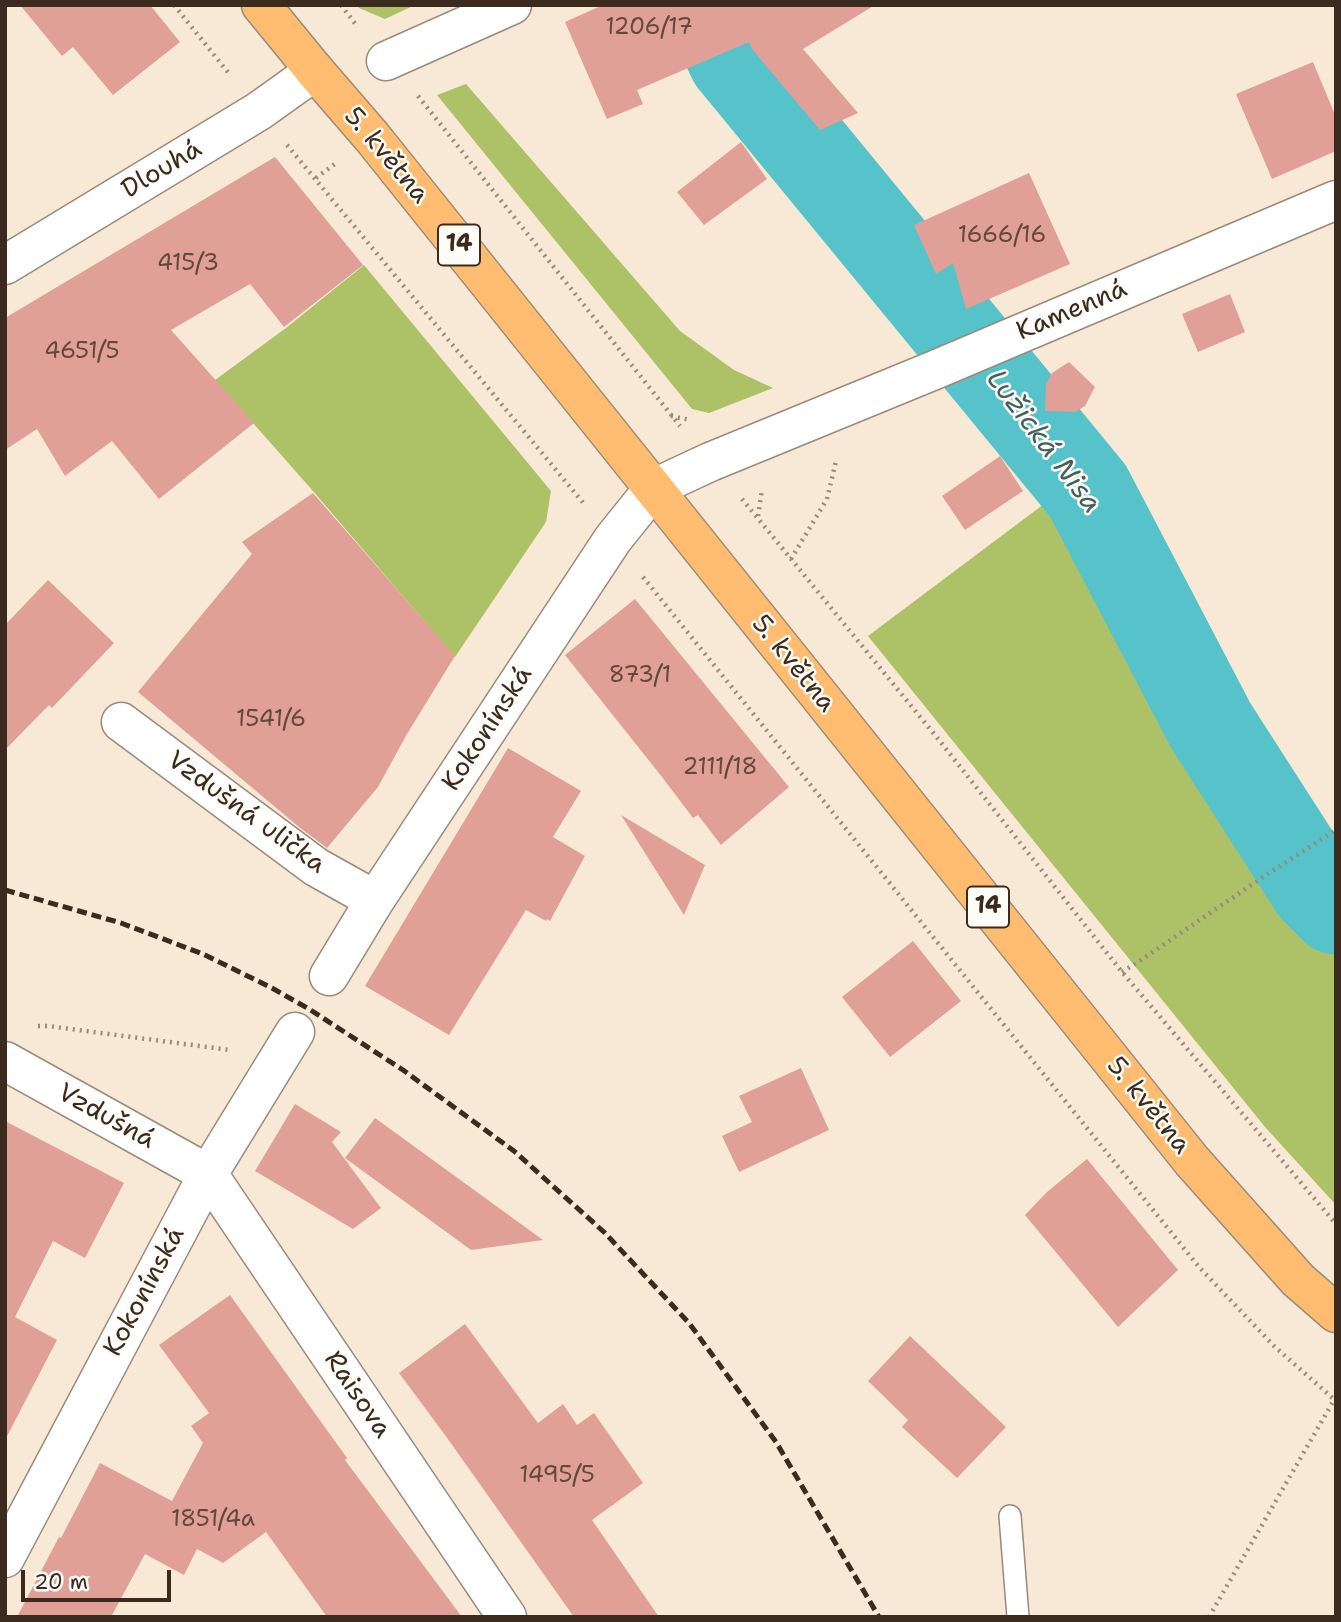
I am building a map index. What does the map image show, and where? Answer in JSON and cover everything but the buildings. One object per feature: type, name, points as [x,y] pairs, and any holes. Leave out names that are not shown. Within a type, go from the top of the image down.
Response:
[{"type":"main road","name":"5. května","points":[[261,5],[372,136],[1192,1161],[1298,1280],[1336,1312]]},
{"type":"street","points":[[386,61],[512,5]]},
{"type":"street","name":"Dlouhá","points":[[5,265],[259,111],[315,71]]},
{"type":"street","name":"Kamenná","points":[[654,488],[710,462],[1336,200]]},
{"type":"street","name":"Kokonínská","points":[[329,976],[375,900],[613,539],[654,488]]},
{"type":"street","name":"Vzdušná ulička","points":[[121,722],[316,867],[375,900]]},
{"type":"street","name":"Kokonínská","points":[[5,1558],[208,1174],[295,1032]]},
{"type":"street","name":"Vzdušná","points":[[5,1061],[208,1174]]},
{"type":"street","name":"Raisova","points":[[208,1174],[507,1617]]},
{"type":"lane","points":[[1010,1516],[1018,1617]]},
{"type":"path","points":[[174,5],[613,539],[1199,1268],[1274,1346],[1335,1401],[1209,1617]]},
{"type":"path","points":[[341,5],[420,98],[662,405],[757,516],[939,740],[1122,972],[1336,1224]]},
{"type":"path","points":[[791,559],[827,499],[838,453]]},
{"type":"path","points":[[1122,972],[1336,830]]},
{"type":"path","points":[[27,1026],[48,1026],[239,1051],[295,1032]]},
{"type":"green space","points":[[357,5],[415,5],[385,19]]},
{"type":"green space","points":[[466,84],[680,331],[734,370],[773,388],[709,413],[692,409],[437,95]]},
{"type":"green space","points":[[364,265],[551,491],[546,522],[455,657],[215,380],[286,328]]},
{"type":"green space","points":[[1056,495],[1072,519],[1123,621],[1272,890],[1336,949],[1336,1205],[1265,1127],[868,636]]},
{"type":"waterway","name":"Lužická Nisa","points":[[708,5],[733,59],[1088,491],[1211,726],[1315,888],[1336,909]]},
{"type":"railway","points":[[5,890],[121,923],[203,954],[272,988],[403,1070],[514,1151],[605,1233],[689,1323],[776,1442],[879,1617]]}]
